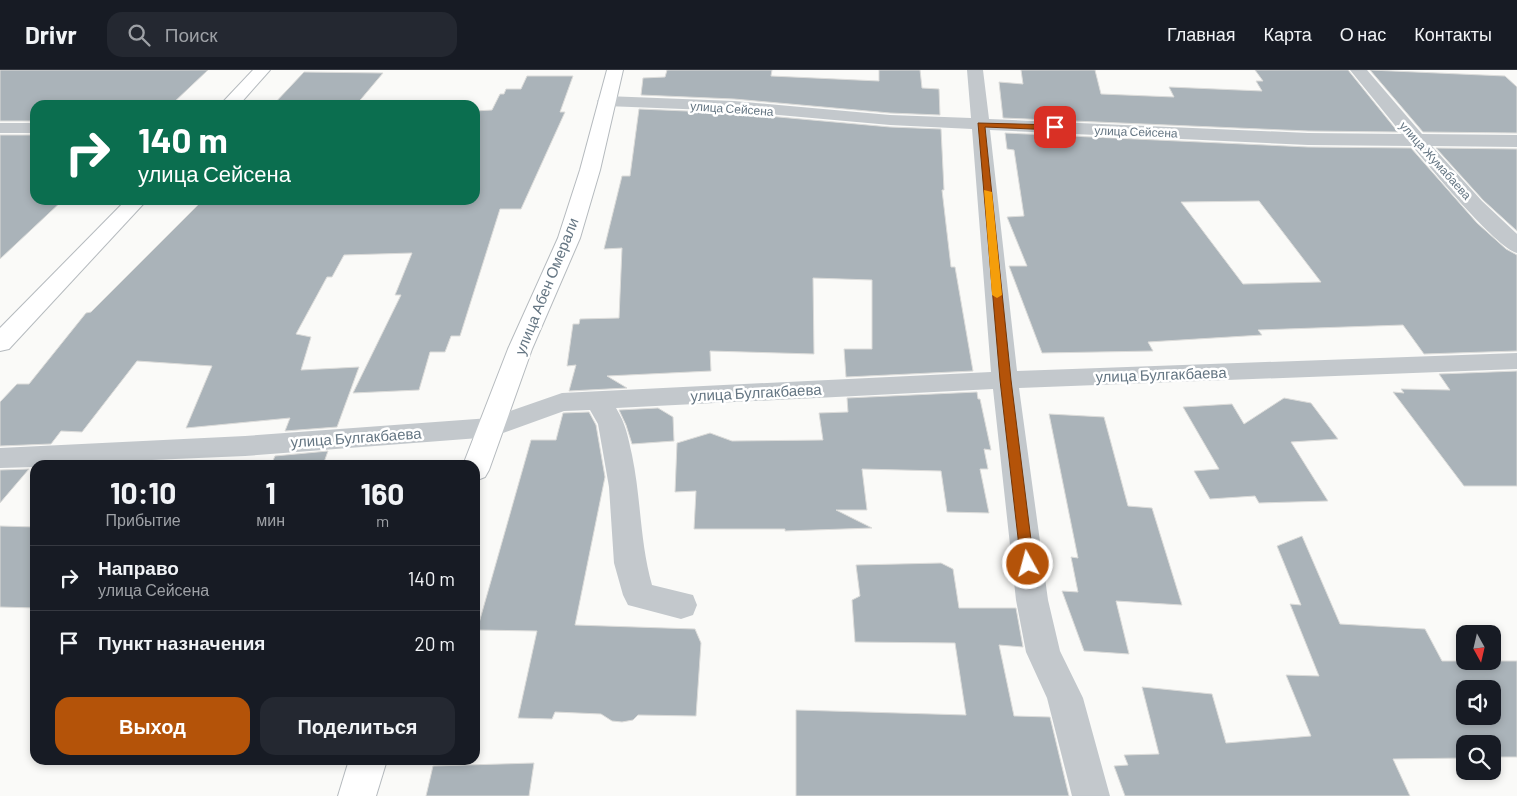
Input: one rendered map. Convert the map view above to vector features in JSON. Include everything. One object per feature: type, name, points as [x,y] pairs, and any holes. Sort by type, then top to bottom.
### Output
[{"type":"main road","points":[[235,100],[262,70]]},
{"type":"main road","name":"улица Абен Омерали","points":[[479,460],[520,349],[569,238],[590,170],[615,70]]},
{"type":"main road","points":[[0,344],[133,205]]},
{"type":"main road","points":[[357,796],[366,765]]},
{"type":"street","points":[[975,70],[1005,380],[1032,600],[1042,652],[1065,698],[1091,796]]},
{"type":"street","name":"улица Жумабаева","points":[[1358,70],[1418,141],[1501,232],[1517,246]]},
{"type":"street","name":"улица Сейсена","points":[[606,101],[734,106],[890,120],[1308,139],[1517,141]]},
{"type":"street","points":[[0,128],[30,128]]},
{"type":"street","name":"улица Булгакбаева","points":[[0,458],[245,446],[492,427],[562,402],[1005,380],[1517,361]]},
{"type":"street","points":[[597,400],[612,424],[624,487],[630,563],[639,595],[681,605]]},
{"type":"building","points":[[0,70],[208,70],[176,100],[30,100],[30,121],[0,121]]},
{"type":"building","points":[[667,70],[772,70],[771,76],[879,81],[879,70],[920,70],[922,88],[939,89],[940,115],[890,113],[734,99],[641,95],[643,78],[665,77]]},
{"type":"building","points":[[1021,70],[1095,70],[1101,94],[1174,97],[1169,87],[1262,91],[1256,81],[1263,81],[1255,70],[1348,70],[1398,132],[1308,131],[1003,118],[999,82],[1023,84]]},
{"type":"building","points":[[1370,70],[1505,76],[1517,87],[1517,133],[1423,132]]},
{"type":"building","points":[[304,72],[383,73],[360,100],[278,100]]},
{"type":"building","points":[[527,76],[573,76],[560,112],[565,112],[521,209],[500,209],[460,336],[451,336],[445,352],[430,352],[419,390],[353,393],[401,295],[395,295],[412,253],[344,255],[332,277],[327,277],[296,334],[311,337],[301,370],[359,367],[337,427],[285,431],[290,418],[186,428],[212,366],[137,361],[82,432],[61,431],[51,444],[0,446],[0,402],[17,384],[29,384],[86,313],[91,312],[198,205],[480,205],[480,111],[492,110],[500,94],[504,94],[506,89],[521,89]]},
{"type":"building","points":[[639,109],[734,113],[890,127],[941,129],[944,190],[942,190],[951,267],[955,267],[973,371],[846,377],[844,349],[872,349],[872,280],[813,278],[814,354],[710,351],[711,371],[607,376],[627,388],[569,391],[576,365],[567,366],[573,324],[579,324],[580,319],[619,318],[622,248],[604,249],[622,176],[630,176]]},
{"type":"building","points":[[1005,133],[1308,147],[1411,148],[1477,223],[1506,249],[1517,255],[1517,351],[1424,354],[1403,325],[1258,330],[1262,335],[1148,342],[1153,351],[1042,353],[1009,266],[1027,266],[1007,217],[1024,216],[1014,150],[1007,149]],"holes":[[[1259,201],[1321,282],[1243,284],[1181,202]]]},
{"type":"building","points":[[0,135],[30,135],[30,205],[58,205],[0,259]]},
{"type":"building","points":[[1436,148],[1517,149],[1517,231],[1483,200]]},
{"type":"building","points":[[1517,371],[1517,486],[1464,486],[1393,392],[1404,393],[1401,389],[1450,390],[1439,374]]},
{"type":"building","points":[[977,392],[991,450],[984,449],[988,469],[980,469],[989,513],[947,512],[941,471],[862,469],[867,510],[836,510],[872,528],[785,531],[785,529],[694,529],[696,491],[675,492],[677,443],[710,433],[732,441],[823,440],[819,413],[848,412],[847,398]]},
{"type":"building","points":[[1284,398],[1311,403],[1338,439],[1291,442],[1328,501],[1259,503],[1255,496],[1210,499],[1194,471],[1219,469],[1183,407],[1232,404],[1244,424]]},
{"type":"building","points":[[658,408],[673,417],[674,441],[632,444],[619,410]]},
{"type":"building","points":[[589,412],[596,425],[605,477],[575,625],[695,629],[701,643],[696,716],[638,715],[633,720],[622,722],[612,721],[601,714],[555,712],[552,719],[518,718],[537,631],[480,630],[480,619],[531,440],[556,440],[563,413]]},
{"type":"building","points":[[1049,414],[1104,417],[1128,506],[1152,508],[1182,605],[1116,601],[1129,654],[1084,651],[1062,591],[1078,592],[1071,557],[1078,558]]},
{"type":"building","points":[[328,451],[325,460],[273,460],[275,456]]},
{"type":"building","points":[[29,469],[0,503],[0,470]]},
{"type":"building","points":[[0,526],[30,527],[30,608],[0,607]]},
{"type":"building","points":[[1302,536],[1340,624],[1425,629],[1442,661],[1456,661],[1456,670],[1501,670],[1501,661],[1517,661],[1517,757],[1501,757],[1501,735],[1456,735],[1456,758],[1393,759],[1410,796],[1125,796],[1114,766],[1128,765],[1124,755],[1159,754],[1142,687],[1212,694],[1226,743],[1311,736],[1286,675],[1319,676],[1290,604],[1301,605],[1277,546]]},
{"type":"building","points":[[941,563],[953,569],[959,608],[1016,608],[1023,647],[999,645],[1014,716],[1050,717],[1069,796],[796,796],[796,710],[966,715],[955,643],[855,642],[852,600],[860,596],[856,565]]},
{"type":"building","points":[[534,763],[529,796],[426,796],[433,766]]},
{"type":"slow traffic","points":[[987,192],[997,295]]},
{"type":"route","points":[[1028,564],[1005,380],[981,124],[1055,127]]}]
